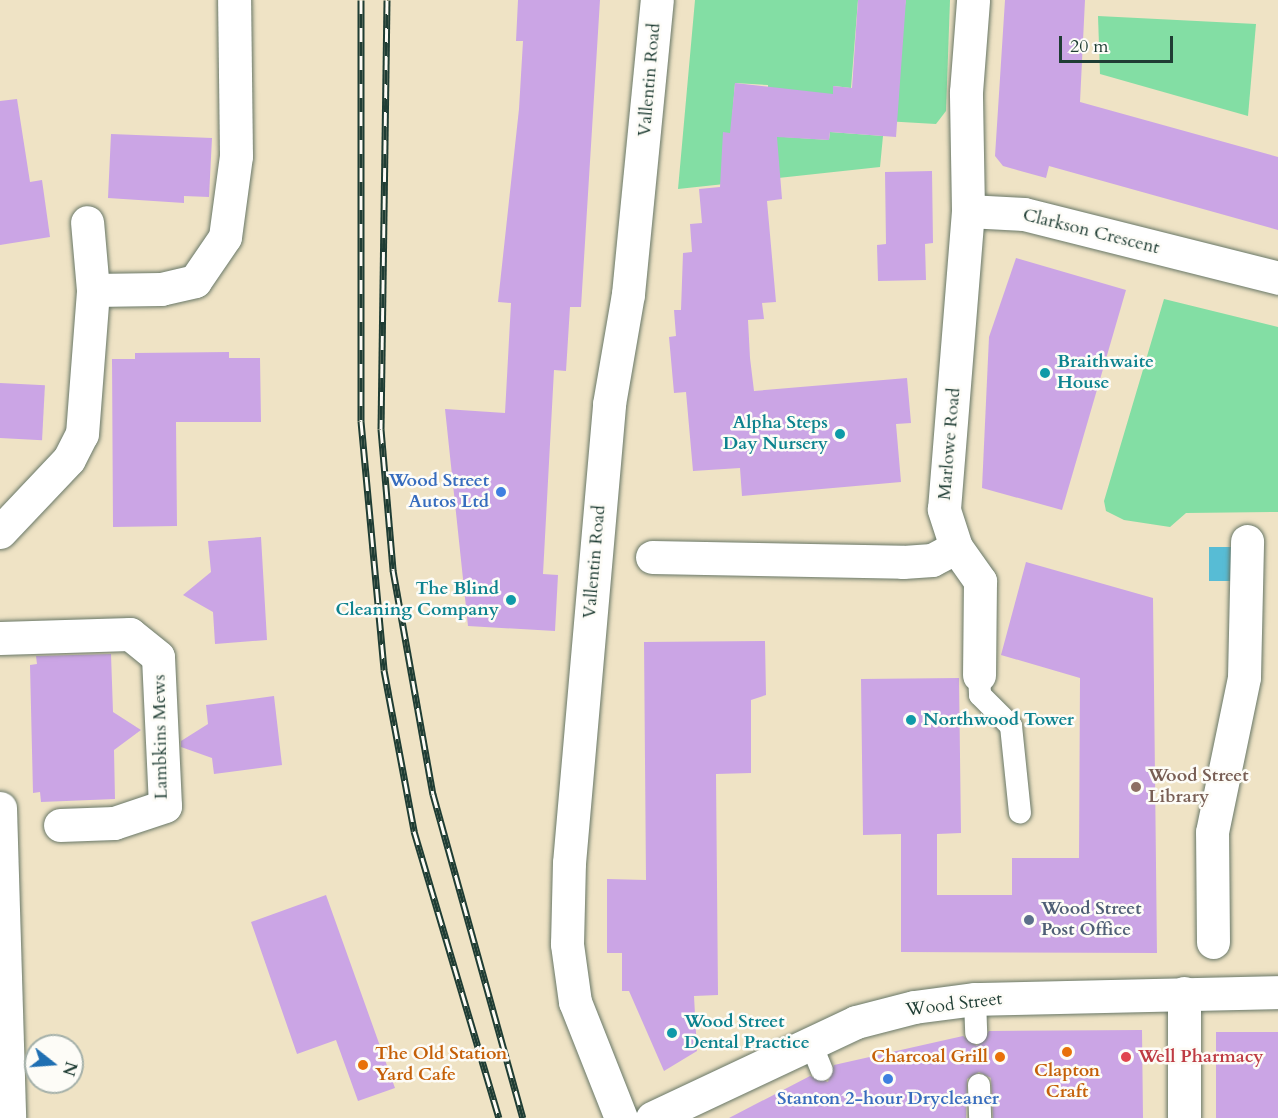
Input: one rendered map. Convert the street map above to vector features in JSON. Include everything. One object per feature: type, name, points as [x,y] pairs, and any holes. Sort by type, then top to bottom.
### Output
[{"type":"street","points":[[93,290],[181,286],[211,264],[232,205],[234,0]]},
{"type":"street","name":"Vallentin Road","points":[[621,1118],[575,1002],[567,944],[569,863],[609,404],[628,294],[657,0]]},
{"type":"street","points":[[968,211],[966,92],[973,0]]},
{"type":"street","name":"Clarkson Crescent","points":[[968,211],[1024,214],[1278,278]]},
{"type":"street","name":"Marlowe Road","points":[[968,211],[944,509],[956,547],[980,581],[979,675]]},
{"type":"street","points":[[0,532],[69,459],[82,434],[93,290],[87,222]]},
{"type":"street","points":[[1213,942],[1212,832],[1244,677],[1247,541]]},
{"type":"street","points":[[652,557],[903,562],[932,560],[956,547]]},
{"type":"street","name":"Lambkins Mews","points":[[0,638],[130,634],[158,657],[165,806],[114,823],[60,825]]},
{"type":"street","points":[[0,808],[4,1069],[9,1118]]},
{"type":"street","name":"Wood Street","points":[[668,1114],[816,1055],[856,1022],[975,999],[1278,992]]},
{"type":"street","points":[[1184,993],[1184,1118]]},
{"type":"lane","points":[[979,675],[980,695],[1011,726],[1020,813]]},
{"type":"lane","points":[[975,999],[976,1033]]},
{"type":"lane","points":[[979,1085],[980,1118]]},
{"type":"green space","points":[[695,0],[858,0],[851,88],[834,86],[833,94],[768,94],[768,85],[735,83],[731,133],[723,133],[829,140],[830,132],[883,136],[880,167],[678,189]]},
{"type":"green space","points":[[906,0],[950,0],[946,111],[936,124],[884,121]]},
{"type":"green space","points":[[1098,16],[1256,24],[1248,116],[1100,74]]},
{"type":"green space","points":[[1164,299],[1278,327],[1278,512],[1186,513],[1170,527],[1124,520],[1106,511],[1104,501]]},
{"type":"water","points":[[1209,547],[1242,547],[1242,581],[1209,581]]},
{"type":"building","points":[[518,0],[600,0],[581,307],[570,307],[566,371],[554,370],[543,574],[558,575],[555,631],[468,626],[445,409],[505,413],[511,303],[498,302],[519,109],[523,41],[516,41]]},
{"type":"building","points":[[858,0],[906,0],[896,137],[830,132],[829,140],[777,137],[782,199],[767,201],[776,302],[762,303],[764,319],[748,320],[750,358],[754,391],[907,378],[911,423],[896,424],[901,482],[742,496],[740,468],[693,471],[686,392],[674,393],[669,337],[676,336],[674,310],[681,310],[683,253],[692,252],[690,224],[702,223],[699,189],[720,187],[723,132],[730,133],[735,83],[833,94],[833,86],[852,88]]},
{"type":"building","points":[[1005,0],[1085,0],[1080,102],[1278,157],[1278,230],[1049,166],[1046,178],[1003,166],[995,156]]},
{"type":"building","points":[[17,99],[30,182],[42,180],[50,237],[0,245],[0,101]]},
{"type":"building","points":[[111,134],[212,138],[209,197],[184,196],[184,203],[108,198]]},
{"type":"building","points":[[932,171],[933,243],[925,244],[926,280],[878,281],[877,245],[886,244],[885,172]]},
{"type":"building","name":"Braithwaite House","points":[[1016,258],[1126,290],[1062,510],[982,488],[989,337]]},
{"type":"building","points":[[229,352],[229,358],[260,358],[261,422],[176,422],[177,526],[113,527],[112,359],[135,359],[135,353]]},
{"type":"building","points":[[0,383],[45,385],[42,440],[0,438]]},
{"type":"building","points":[[261,537],[267,640],[215,644],[213,612],[183,595],[211,572],[208,541]]},
{"type":"building","points":[[1026,562],[1153,598],[1157,953],[901,952],[901,834],[863,835],[861,679],[959,678],[961,833],[937,834],[937,895],[1012,895],[1012,858],[1079,858],[1080,678],[1001,655]]},
{"type":"building","points":[[765,641],[766,695],[751,700],[751,773],[716,774],[718,995],[694,996],[697,1051],[664,1071],[629,991],[622,991],[622,953],[607,953],[607,879],[646,880],[644,642]]},
{"type":"building","points":[[111,654],[113,712],[141,730],[114,750],[115,799],[41,802],[40,792],[33,793],[30,665],[37,664],[36,656]]},
{"type":"building","points":[[274,696],[282,765],[214,774],[212,758],[181,747],[181,741],[208,724],[206,705]]},
{"type":"building","points":[[326,895],[395,1088],[358,1101],[336,1040],[297,1054],[251,922]]},
{"type":"building","points":[[1142,1030],[1143,1118],[993,1118],[991,1078],[979,1072],[967,1079],[966,1118],[729,1118],[810,1076],[828,1082],[834,1065],[963,1036],[977,1046],[989,1031]]},
{"type":"building","points":[[1216,1032],[1278,1032],[1278,1118],[1216,1118]]},
{"type":"railway","points":[[361,0],[361,421],[384,670],[414,831],[499,1118]]},
{"type":"railway","points":[[387,0],[381,429],[393,570],[433,794],[523,1118]]},
{"type":"place","name":"Braithwaite House","points":[[1045,373]]},
{"type":"place","name":"Alpha Steps Day Nursery","points":[[840,434]]},
{"type":"place","name":"Wood Street Autos Ltd","points":[[501,492]]},
{"type":"place","name":"The Blind Cleaning Company","points":[[511,600]]},
{"type":"place","name":"Northwood Tower","points":[[911,720]]},
{"type":"place","name":"Wood Street Library","points":[[1136,787]]},
{"type":"place","name":"Wood Street Post Office","points":[[1029,920]]},
{"type":"place","name":"Wood Street Dental Practice","points":[[672,1033]]},
{"type":"place","name":"Clapton Craft","points":[[1067,1052]]},
{"type":"place","name":"Charcoal Grill","points":[[1000,1057]]},
{"type":"place","name":"Well Pharmacy","points":[[1126,1057]]},
{"type":"place","name":"The Old Station Yard Cafe","points":[[363,1065]]},
{"type":"place","name":"Stanton 2-hour Drycleaner","points":[[888,1079]]}]
